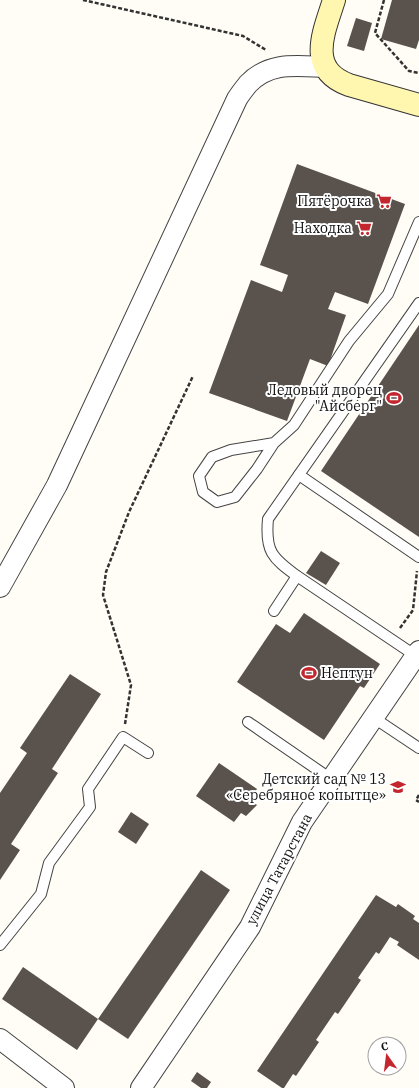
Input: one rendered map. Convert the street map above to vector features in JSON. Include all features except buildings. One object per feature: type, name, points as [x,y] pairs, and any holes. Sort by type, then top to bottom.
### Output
[{"type":"street","points":[[334,0],[322,41],[321,54],[325,67],[332,76],[340,82],[419,105]]},
{"type":"street","points":[[0,587],[57,485],[236,99],[249,84],[260,75],[274,68],[288,65],[325,67]]},
{"type":"street","name":"улица Татарстана","points":[[141,1088],[250,927],[302,822],[417,654]]},
{"type":"street","points":[[0,1039],[64,1088]]},
{"type":"lane","points":[[274,443],[232,450],[212,458],[199,476],[203,492],[217,502],[235,497],[257,469],[274,443],[294,425],[349,341],[388,294],[419,222]]},
{"type":"lane","points":[[417,654],[392,640],[278,562],[272,553],[267,531],[268,519],[419,303]]},
{"type":"lane","points":[[299,475],[419,561]]},
{"type":"lane","points":[[274,611],[297,576]]},
{"type":"lane","points":[[374,718],[419,748]]},
{"type":"lane","points":[[248,722],[331,779]]},
{"type":"lane","points":[[0,945],[41,894],[49,863],[90,807],[88,789],[123,737],[148,753]]},
{"type":"path","points":[[83,0],[243,36],[288,65]]},
{"type":"path","points":[[384,0],[375,33],[409,71],[419,73]]},
{"type":"path","points":[[123,737],[131,685],[104,595],[106,572],[129,512],[193,376]]},
{"type":"path","points":[[392,640],[412,610],[419,561]]},
{"type":"path","points":[[419,795],[416,800],[419,802]]},
{"type":"place","name":"Пятёрочка","points":[[384,201]]},
{"type":"place","name":"Находка","points":[[364,228]]},
{"type":"place","name":"Ледовый дворец \"Айсберг\"","points":[[394,398]]},
{"type":"place","name":"Нептун","points":[[309,673]]},
{"type":"place","name":"Детский сад № 13 «Серебряное копытце»","points":[[398,787]]}]
